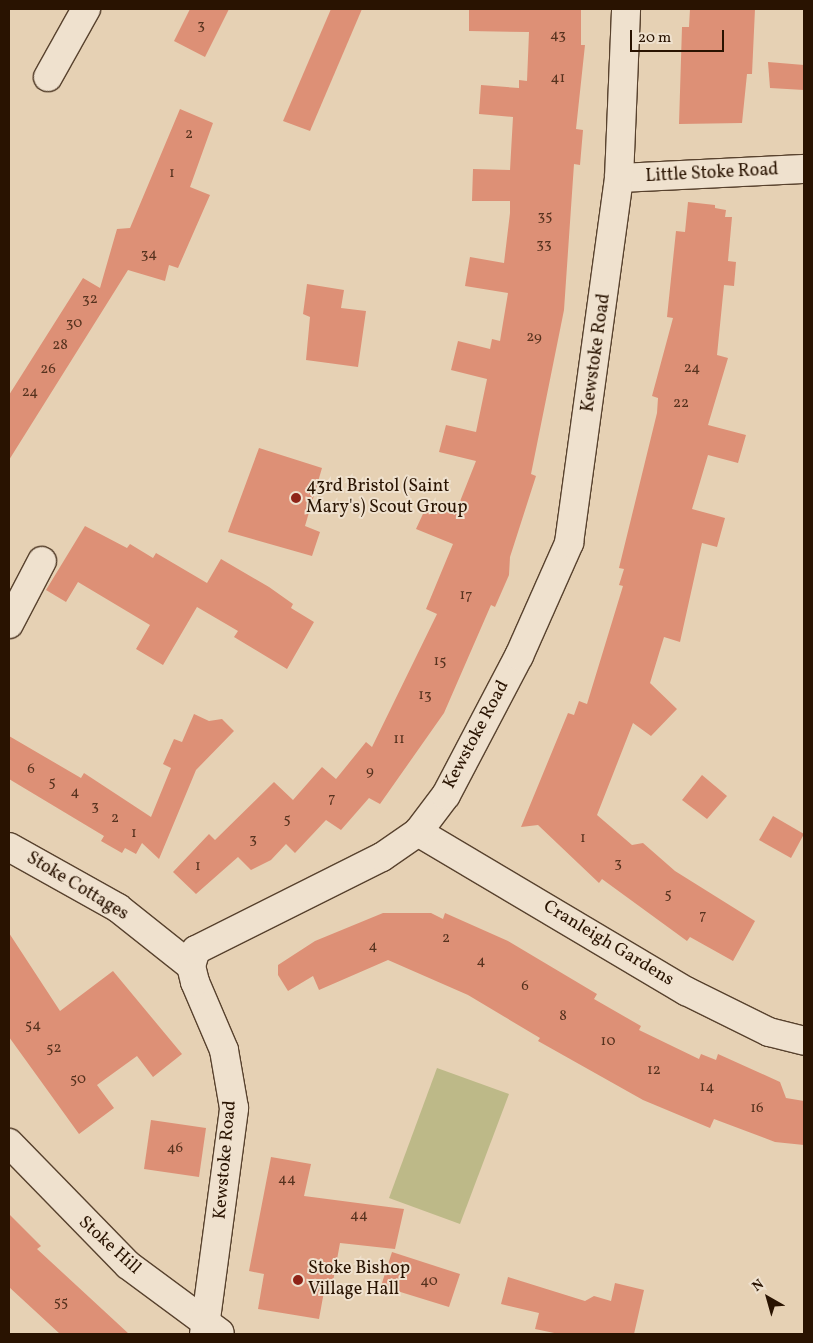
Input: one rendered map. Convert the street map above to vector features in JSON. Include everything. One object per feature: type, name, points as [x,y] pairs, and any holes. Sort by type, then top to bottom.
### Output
[{"type":"street","points":[[48,77],[86,9]]},
{"type":"street","name":"Kewstoke Road","points":[[211,1331],[234,1108],[224,1050],[191,966],[196,950],[212,938],[382,857],[418,832],[446,796],[482,729],[569,543],[619,178],[626,9]]},
{"type":"street","name":"Little Stoke Road","points":[[619,178],[804,169]]},
{"type":"street","points":[[9,624],[42,561]]},
{"type":"street","name":"Cranleigh Gardens","points":[[418,832],[686,991],[769,1032],[804,1041]]},
{"type":"street","name":"Stoke Cottages","points":[[9,847],[118,908],[191,966]]},
{"type":"street","name":"Stoke Hill","points":[[9,1143],[128,1265],[211,1331]]},
{"type":"shaded area","points":[[437,1068],[509,1094],[460,1224],[389,1198]]},
{"type":"building","points":[[190,9],[229,9],[205,57],[174,41]]},
{"type":"building","points":[[331,9],[362,9],[310,131],[283,121]]},
{"type":"building","points":[[469,9],[581,9],[581,45],[585,45],[576,129],[583,130],[580,165],[574,164],[564,310],[531,474],[536,476],[510,557],[509,575],[495,607],[491,605],[444,713],[380,804],[369,798],[341,830],[326,820],[295,853],[286,844],[271,860],[251,870],[238,857],[196,894],[173,872],[209,834],[215,840],[274,782],[293,800],[322,767],[336,779],[366,742],[372,747],[437,614],[426,609],[453,544],[416,529],[428,503],[455,514],[476,461],[439,452],[446,425],[476,432],[487,379],[451,370],[458,341],[490,349],[492,339],[500,341],[508,293],[465,286],[470,257],[504,263],[510,213],[510,201],[472,201],[473,169],[510,170],[513,117],[479,114],[481,85],[519,88],[519,80],[527,81],[529,32],[469,31]]},
{"type":"building","points":[[690,9],[755,9],[752,74],[747,74],[742,123],[679,124],[682,27],[689,27]]},
{"type":"building","points":[[768,62],[804,65],[804,90],[770,88]]},
{"type":"building","points":[[180,109],[213,123],[190,187],[210,195],[178,268],[169,265],[165,281],[128,270],[9,460],[9,395],[83,278],[100,288],[117,229],[130,228]]},
{"type":"building","points":[[688,202],[715,205],[715,208],[726,210],[725,217],[732,217],[728,261],[736,262],[734,286],[724,285],[717,355],[728,358],[708,425],[746,435],[738,463],[708,455],[692,509],[725,518],[717,547],[702,543],[680,642],[664,637],[650,683],[677,709],[651,736],[633,723],[597,815],[632,845],[643,843],[675,871],[755,921],[733,961],[690,937],[687,941],[602,879],[599,883],[538,825],[521,827],[568,713],[574,715],[579,701],[587,704],[623,586],[619,585],[624,569],[619,568],[657,413],[658,398],[652,396],[673,318],[667,317],[676,231],[685,232]]},
{"type":"building","points":[[307,284],[344,290],[341,308],[366,311],[358,367],[306,360],[310,317],[303,314]]},
{"type":"building","name":"43rd Bristol (Saint Mary's) Scout Group","points":[[259,448],[322,468],[305,526],[320,532],[312,556],[228,532]]},
{"type":"building","points":[[85,526],[127,548],[130,544],[153,558],[156,553],[207,583],[221,559],[269,587],[293,604],[291,608],[314,622],[287,669],[234,637],[238,631],[197,607],[163,665],[136,649],[150,625],[78,582],[66,602],[46,590]]},
{"type":"building","points":[[194,714],[209,721],[222,719],[234,731],[196,770],[159,859],[142,843],[136,854],[125,848],[122,853],[101,841],[104,836],[9,779],[9,736],[81,778],[84,773],[151,817],[171,768],[163,764],[174,739],[182,742]]},
{"type":"building","points":[[702,775],[727,796],[707,819],[682,800]]},
{"type":"building","points":[[773,816],[804,834],[791,858],[759,840]]},
{"type":"building","points":[[383,913],[431,913],[443,919],[445,913],[508,941],[597,994],[594,999],[641,1026],[639,1030],[699,1059],[701,1054],[716,1060],[718,1054],[780,1082],[786,1098],[804,1101],[804,1145],[775,1142],[714,1119],[710,1128],[643,1100],[538,1041],[540,1038],[468,995],[388,960],[319,990],[313,976],[288,991],[278,975],[278,965],[315,941]]},
{"type":"building","points":[[9,933],[60,1011],[113,971],[182,1054],[153,1077],[137,1056],[97,1085],[114,1108],[79,1134],[9,1037]]},
{"type":"building","points":[[151,1120],[206,1128],[199,1177],[144,1169]]},
{"type":"building","points":[[271,1157],[311,1164],[304,1196],[404,1209],[395,1249],[340,1243],[332,1287],[325,1286],[319,1319],[258,1309],[264,1274],[249,1271]]},
{"type":"building","points":[[9,1214],[41,1246],[37,1249],[129,1334],[60,1334],[9,1287]]},
{"type":"building","points":[[392,1252],[460,1274],[449,1307],[381,1286]]},
{"type":"building","points":[[508,1277],[585,1301],[594,1296],[611,1301],[615,1283],[644,1290],[634,1334],[559,1334],[535,1329],[539,1313],[501,1304]]},
{"type":"place","name":"43rd Bristol (Saint Mary's) Scout Group","points":[[296,498]]},
{"type":"place","name":"Stoke Bishop Village Hall","points":[[298,1280]]}]
